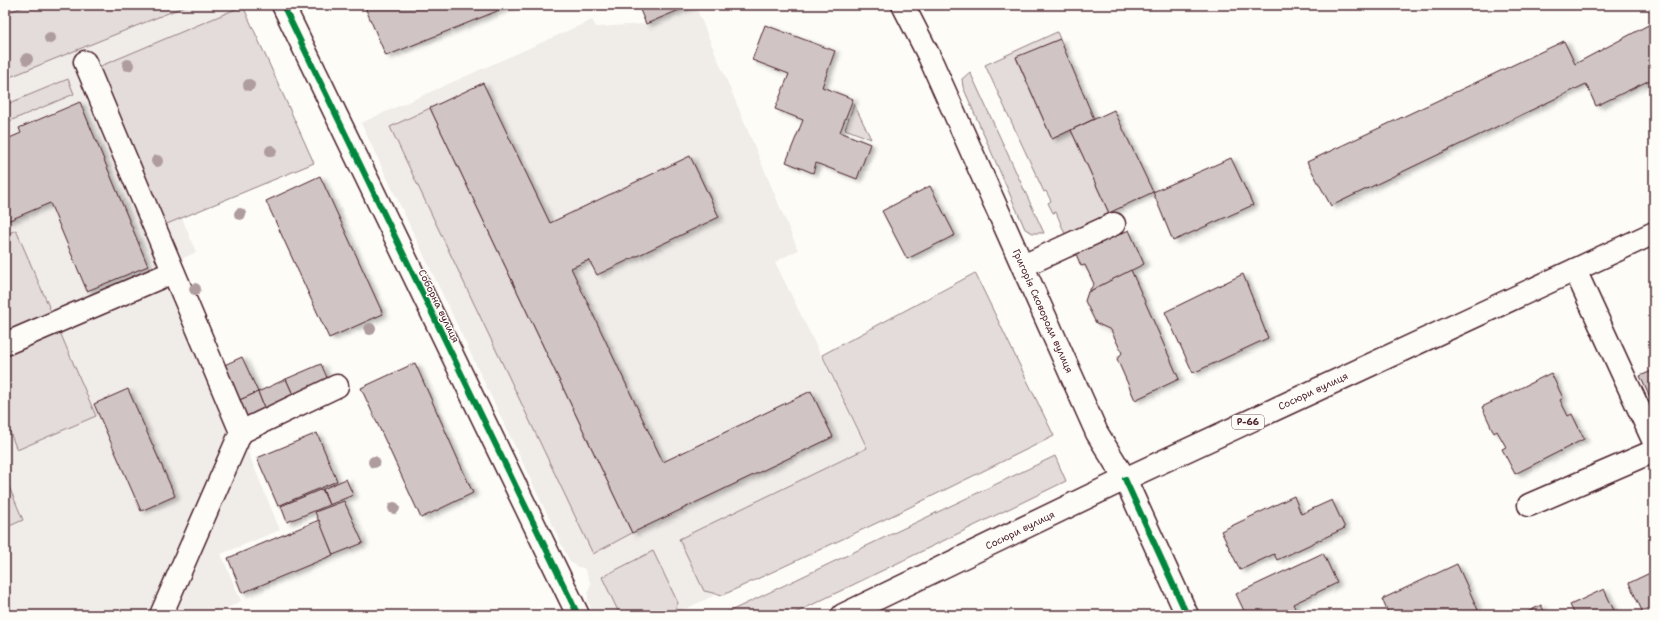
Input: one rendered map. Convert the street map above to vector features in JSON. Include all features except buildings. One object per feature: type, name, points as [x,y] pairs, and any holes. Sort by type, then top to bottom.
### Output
[{"type":"main road","name":"Соборна вулиця","points":[[283,5],[578,615]]},
{"type":"main road","name":"Григорія Сковороди вулиця","points":[[903,5],[929,56],[1097,433],[1124,479],[1187,615]]},
{"type":"main road","points":[[84,62],[241,432]]},
{"type":"main road","points":[[1023,266],[1114,224]]},
{"type":"main road","name":"Сосюри вулиця","points":[[843,615],[1124,479],[1654,233]]},
{"type":"main road","points":[[1575,270],[1654,442]]},
{"type":"main road","points":[[5,344],[173,272]]},
{"type":"main road","points":[[161,615],[241,432],[337,386]]},
{"type":"main road","points":[[1529,506],[1654,451]]},
{"type":"shaded area","points":[[27,5],[242,5],[314,163],[182,218],[196,252],[177,261],[214,362],[251,449],[247,450],[280,530],[221,554],[241,601],[213,615],[5,615],[5,14]]},
{"type":"shaded area","points":[[27,5],[188,5],[5,79],[5,14]]},
{"type":"shaded area","points":[[691,5],[695,5],[798,250],[775,262],[898,513],[723,595],[717,594],[672,615],[594,615],[588,602],[588,592],[591,584],[584,568],[578,567],[570,562],[361,123],[592,20],[596,27],[646,24]]},
{"type":"shaded area","points":[[243,6],[314,163],[162,226],[96,68]]},
{"type":"shaded area","points":[[1057,32],[1060,39],[1016,58],[1052,139],[1071,130],[1109,213],[1065,234],[1056,212],[1053,213],[1048,203],[1051,201],[1046,191],[1044,192],[985,65]]},
{"type":"shaded area","points":[[970,72],[1044,233],[1033,233],[1025,229],[963,87],[962,79]]},
{"type":"shaded area","points":[[68,79],[74,94],[5,123],[5,105]]},
{"type":"shaded area","points":[[854,104],[871,139],[845,129]]},
{"type":"shaded area","points":[[430,108],[632,533],[593,554],[390,127]]},
{"type":"shaded area","points":[[16,230],[96,416],[17,450],[5,420],[5,235]]},
{"type":"shaded area","points":[[975,273],[1054,436],[898,513],[723,595],[704,591],[679,539],[867,448],[822,355]]},
{"type":"shaded area","points":[[1055,456],[1066,481],[791,615],[722,615]]},
{"type":"shaded area","points":[[5,477],[23,520],[5,528]]},
{"type":"shaded area","points":[[653,551],[678,603],[672,615],[620,615],[602,577]]},
{"type":"cycle path","points":[[283,5],[578,615]]},
{"type":"cycle path","points":[[1125,479],[1187,615]]}]
